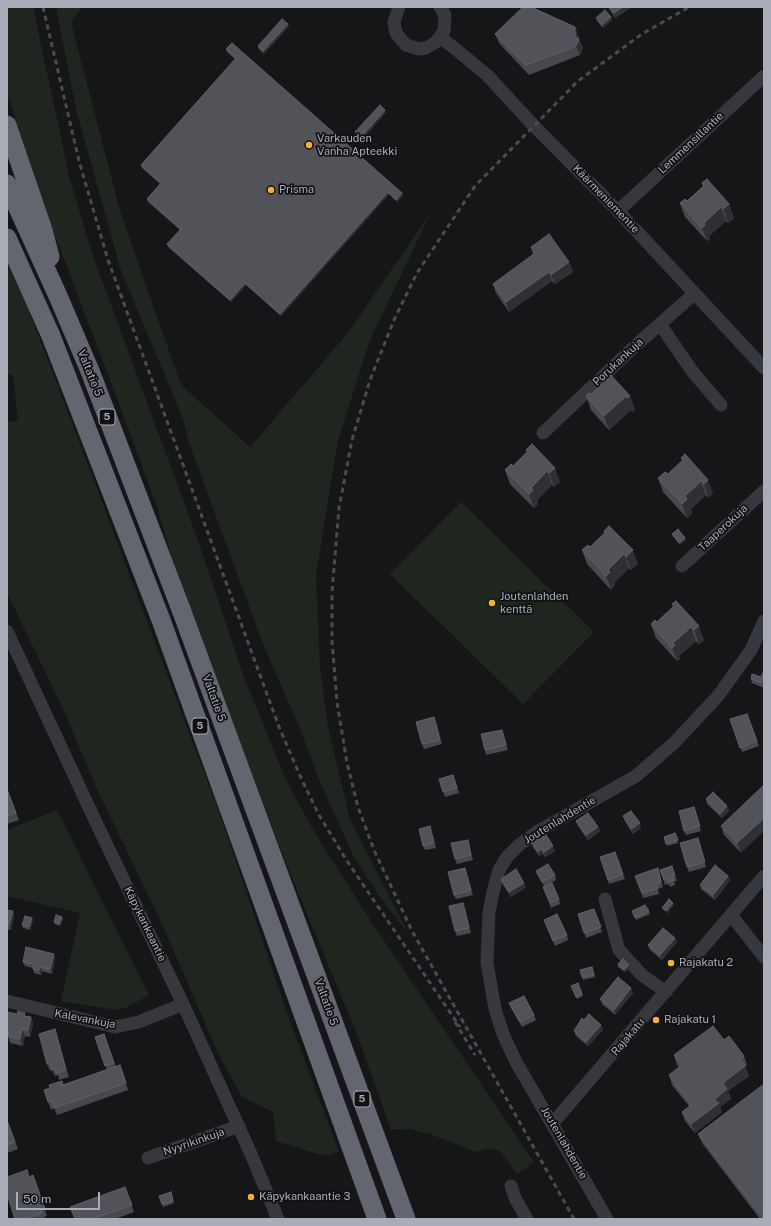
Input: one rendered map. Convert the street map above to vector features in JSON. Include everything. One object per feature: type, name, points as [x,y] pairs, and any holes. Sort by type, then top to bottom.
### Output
[{"type":"highway","points":[[7,125],[43,230],[58,296]]},
{"type":"highway","name":"Valtatie 5","points":[[7,184],[90,371],[179,604],[406,1219]]},
{"type":"highway","name":"Valtatie 5","points":[[7,238],[51,336],[161,620],[378,1219]]},
{"type":"street","points":[[399,7],[395,15],[394,27],[398,37],[406,45],[419,49],[431,46],[441,38],[446,23],[445,16],[440,7]]},
{"type":"street","name":"Käärmeniementie","points":[[441,38],[454,46],[487,75],[534,126],[618,210],[764,368]]},
{"type":"street","name":"Lemmensillantie","points":[[618,210],[764,76]]},
{"type":"street","name":"Porukankuja","points":[[544,433],[694,294]]},
{"type":"street","points":[[660,324],[692,371],[721,405]]},
{"type":"street","name":"Taaperokuja","points":[[682,566],[764,491]]},
{"type":"street","name":"Joutenlahdentie","points":[[607,1219],[553,1123],[516,1062],[503,1034],[496,1009],[487,963],[489,913],[499,870],[507,857],[537,832],[636,776],[674,743],[718,696],[751,650],[764,621]]},
{"type":"street","name":"Käpykankaantie","points":[[7,631],[183,1004],[239,1126],[278,1219]]},
{"type":"street","name":"Rajakatu","points":[[553,1123],[764,876]]},
{"type":"street","points":[[605,899],[619,950],[642,975],[666,992]]},
{"type":"street","points":[[731,915],[764,957]]},
{"type":"street","name":"Kalevankuja","points":[[7,1001],[98,1024],[115,1026],[139,1022],[183,1004]]},
{"type":"street","name":"Nyyrikinkuja","points":[[148,1158],[239,1126]]},
{"type":"street","points":[[511,1186],[515,1198],[527,1219]]},
{"type":"shaded area","points":[[7,7],[33,7],[70,180],[94,259],[195,532],[245,680],[287,782],[315,833],[374,926],[534,1162],[517,1174],[501,1152],[491,1148],[476,1152],[433,1135],[409,1129],[391,1130],[358,1037],[283,856],[227,708],[174,566],[157,507],[47,214],[7,94]]},
{"type":"shaded area","points":[[56,7],[83,7],[71,22],[120,211],[181,385],[250,447],[347,334],[430,214],[370,340],[338,440],[316,575],[320,667],[328,727],[350,819],[408,933],[379,896],[353,855],[320,782],[299,726],[263,644],[189,443],[182,416],[121,271],[76,109]]},
{"type":"shaded area","points":[[7,262],[27,306],[71,420],[221,817],[286,1010],[339,1152],[329,1155],[317,1154],[276,1141],[273,1112],[242,1097],[219,1055],[162,924],[97,789],[65,713],[7,593],[7,422],[18,421],[13,375],[7,374]]},
{"type":"shaded area","name":"Joutenlahden kenttä","points":[[461,502],[594,632],[523,704],[390,574]]},
{"type":"shaded area","points":[[57,810],[149,995],[128,1007],[116,1010],[61,1001],[80,913],[7,896],[7,830]]},
{"type":"building","points":[[523,7],[531,7],[575,27],[575,37],[579,39],[576,46],[526,65],[495,34]]},
{"type":"building","points":[[609,7],[623,7],[614,13]]},
{"type":"building","points":[[605,10],[611,17],[602,25],[596,18]]},
{"type":"building","points":[[282,19],[288,24],[263,51],[258,46]]},
{"type":"building","name":"Prisma","points":[[232,43],[402,193],[396,200],[388,192],[280,314],[245,283],[230,300],[167,244],[181,229],[147,199],[161,183],[141,165],[236,58],[226,49]]},
{"type":"building","points":[[380,105],[385,110],[361,137],[355,132]]},
{"type":"building","points":[[707,179],[729,204],[723,209],[721,207],[704,223],[705,225],[702,228],[680,203],[685,199],[687,201],[704,186],[702,183]]},
{"type":"building","points":[[549,234],[569,262],[551,275],[549,272],[506,302],[493,284],[535,253],[531,247]]},
{"type":"building","points":[[609,373],[630,396],[627,398],[626,396],[604,416],[586,396],[589,393],[591,394],[608,379],[605,376]]},
{"type":"building","points":[[532,444],[555,468],[549,473],[547,471],[531,488],[533,490],[529,494],[505,470],[511,464],[513,466],[528,451],[526,450]]},
{"type":"building","points":[[685,454],[708,480],[704,484],[701,481],[685,496],[687,499],[682,504],[658,478],[665,472],[668,474],[683,460],[681,458]]},
{"type":"building","points":[[609,526],[633,550],[626,557],[624,554],[608,570],[610,572],[606,576],[582,550],[588,545],[590,547],[605,533],[604,531]]},
{"type":"building","points":[[678,529],[685,538],[679,543],[672,534]]},
{"type":"building","points":[[676,601],[699,626],[694,630],[691,627],[673,643],[675,645],[672,648],[651,624],[655,620],[657,622],[674,606],[672,604]]},
{"type":"building","points":[[764,670],[764,679],[762,683],[751,679],[752,674],[761,677]]},
{"type":"building","points":[[747,714],[757,741],[740,748],[730,719]]},
{"type":"building","points":[[434,717],[440,740],[422,744],[416,722]]},
{"type":"building","points":[[502,730],[506,745],[485,750],[481,734]]},
{"type":"building","points":[[453,775],[457,788],[443,792],[439,779]]},
{"type":"building","points":[[764,785],[764,818],[737,843],[721,826]]},
{"type":"building","points":[[7,789],[16,813],[7,816]]},
{"type":"building","points":[[713,792],[727,806],[720,814],[706,799]]},
{"type":"building","points":[[694,807],[700,826],[684,831],[679,811]]},
{"type":"building","points":[[631,811],[640,823],[631,829],[623,816]]},
{"type":"building","points":[[588,813],[598,827],[586,835],[576,821]]},
{"type":"building","points":[[430,826],[434,843],[423,846],[419,829]]},
{"type":"building","points":[[545,833],[553,846],[544,852],[541,849],[538,852],[531,842]]},
{"type":"building","points":[[675,833],[678,840],[666,844],[664,837]]},
{"type":"building","points":[[698,838],[705,862],[687,867],[680,843]]},
{"type":"building","points":[[468,840],[471,855],[455,859],[451,843]]},
{"type":"building","points":[[615,852],[623,874],[608,880],[600,857]]},
{"type":"building","points":[[548,864],[555,875],[542,882],[536,871]]},
{"type":"building","points":[[715,865],[728,876],[713,895],[700,885]]},
{"type":"building","points":[[672,866],[675,876],[672,876],[674,880],[668,882],[667,879],[664,880],[660,870]]},
{"type":"building","points":[[465,868],[471,890],[454,895],[448,872]]},
{"type":"building","points":[[658,868],[661,882],[656,884],[657,889],[642,893],[635,876]]},
{"type":"building","points":[[516,869],[524,883],[509,892],[501,879]]},
{"type":"building","points":[[552,883],[559,899],[550,903],[543,887]]},
{"type":"building","points":[[669,899],[673,903],[666,911],[662,908]]},
{"type":"building","points":[[463,903],[469,928],[455,931],[449,906]]},
{"type":"building","points":[[645,905],[649,911],[635,918],[632,911]]},
{"type":"building","points":[[594,909],[601,927],[584,933],[578,914]]},
{"type":"building","points":[[7,910],[13,911],[9,925],[7,924]]},
{"type":"building","points":[[557,914],[567,935],[553,941],[544,920]]},
{"type":"building","points":[[56,915],[62,917],[59,924],[54,922]]},
{"type":"building","points":[[25,916],[32,918],[29,927],[22,925]]},
{"type":"building","points":[[663,928],[675,938],[660,955],[648,945]]},
{"type":"building","points":[[26,947],[54,954],[50,969],[40,967],[39,970],[33,969],[34,964],[23,962]]},
{"type":"building","points":[[623,959],[629,965],[624,970],[618,964]]},
{"type":"building","points":[[592,967],[594,975],[582,977],[580,970]]},
{"type":"building","points":[[618,977],[631,988],[614,1010],[600,999]]},
{"type":"building","points":[[578,983],[582,994],[576,997],[571,986]]},
{"type":"building","points":[[524,996],[534,1015],[520,1022],[509,1003]]},
{"type":"building","points":[[18,1011],[25,1013],[24,1016],[31,1017],[28,1030],[22,1029],[20,1039],[8,1036],[10,1026],[7,1026],[7,1012],[17,1014]]},
{"type":"building","points":[[589,1014],[601,1025],[586,1042],[574,1031],[582,1018],[584,1020]]},
{"type":"building","points":[[713,1026],[724,1040],[729,1036],[744,1056],[739,1058],[745,1066],[723,1083],[727,1089],[714,1100],[719,1103],[691,1124],[682,1112],[691,1105],[669,1075],[682,1065],[674,1055]]},
{"type":"building","points":[[55,1029],[66,1070],[57,1073],[55,1068],[52,1069],[50,1063],[47,1064],[39,1034]]},
{"type":"building","points":[[104,1034],[114,1063],[105,1066],[95,1037]]},
{"type":"building","points":[[120,1065],[126,1083],[54,1108],[52,1101],[48,1102],[44,1090],[50,1088],[49,1085],[62,1081],[63,1085]]},
{"type":"building","points":[[764,1084],[764,1219],[698,1134]]},
{"type":"building","points":[[8,1123],[15,1142],[7,1145],[7,1124]]},
{"type":"building","points":[[27,1170],[29,1177],[33,1175],[45,1209],[41,1210],[42,1213],[25,1219],[15,1219],[7,1194],[7,1177]]},
{"type":"building","points":[[125,1187],[132,1205],[92,1219],[75,1219],[70,1207]]},
{"type":"building","points":[[171,1192],[173,1201],[162,1204],[159,1196]]},
{"type":"railway","points":[[43,7],[79,161],[108,260],[279,727],[319,815],[347,861],[460,1027]]},
{"type":"railway","points":[[574,1219],[412,931],[374,850],[358,807],[347,763],[337,702],[332,641],[332,592],[339,508],[352,440],[370,380],[394,320],[417,273],[475,186],[578,81],[642,34],[689,7]]},
{"type":"railway","points":[[455,1022],[475,1055]]},
{"type":"place","name":"Varkauden Vanha Apteekki","points":[[309,145]]},
{"type":"place","name":"Prisma","points":[[271,190]]},
{"type":"place","name":"Joutenlahden kenttä","points":[[492,603]]},
{"type":"place","name":"Rajakatu 2","points":[[671,963]]},
{"type":"place","name":"Rajakatu 1","points":[[656,1020]]},
{"type":"place","name":"Käpykankaantie 3","points":[[251,1197]]}]
